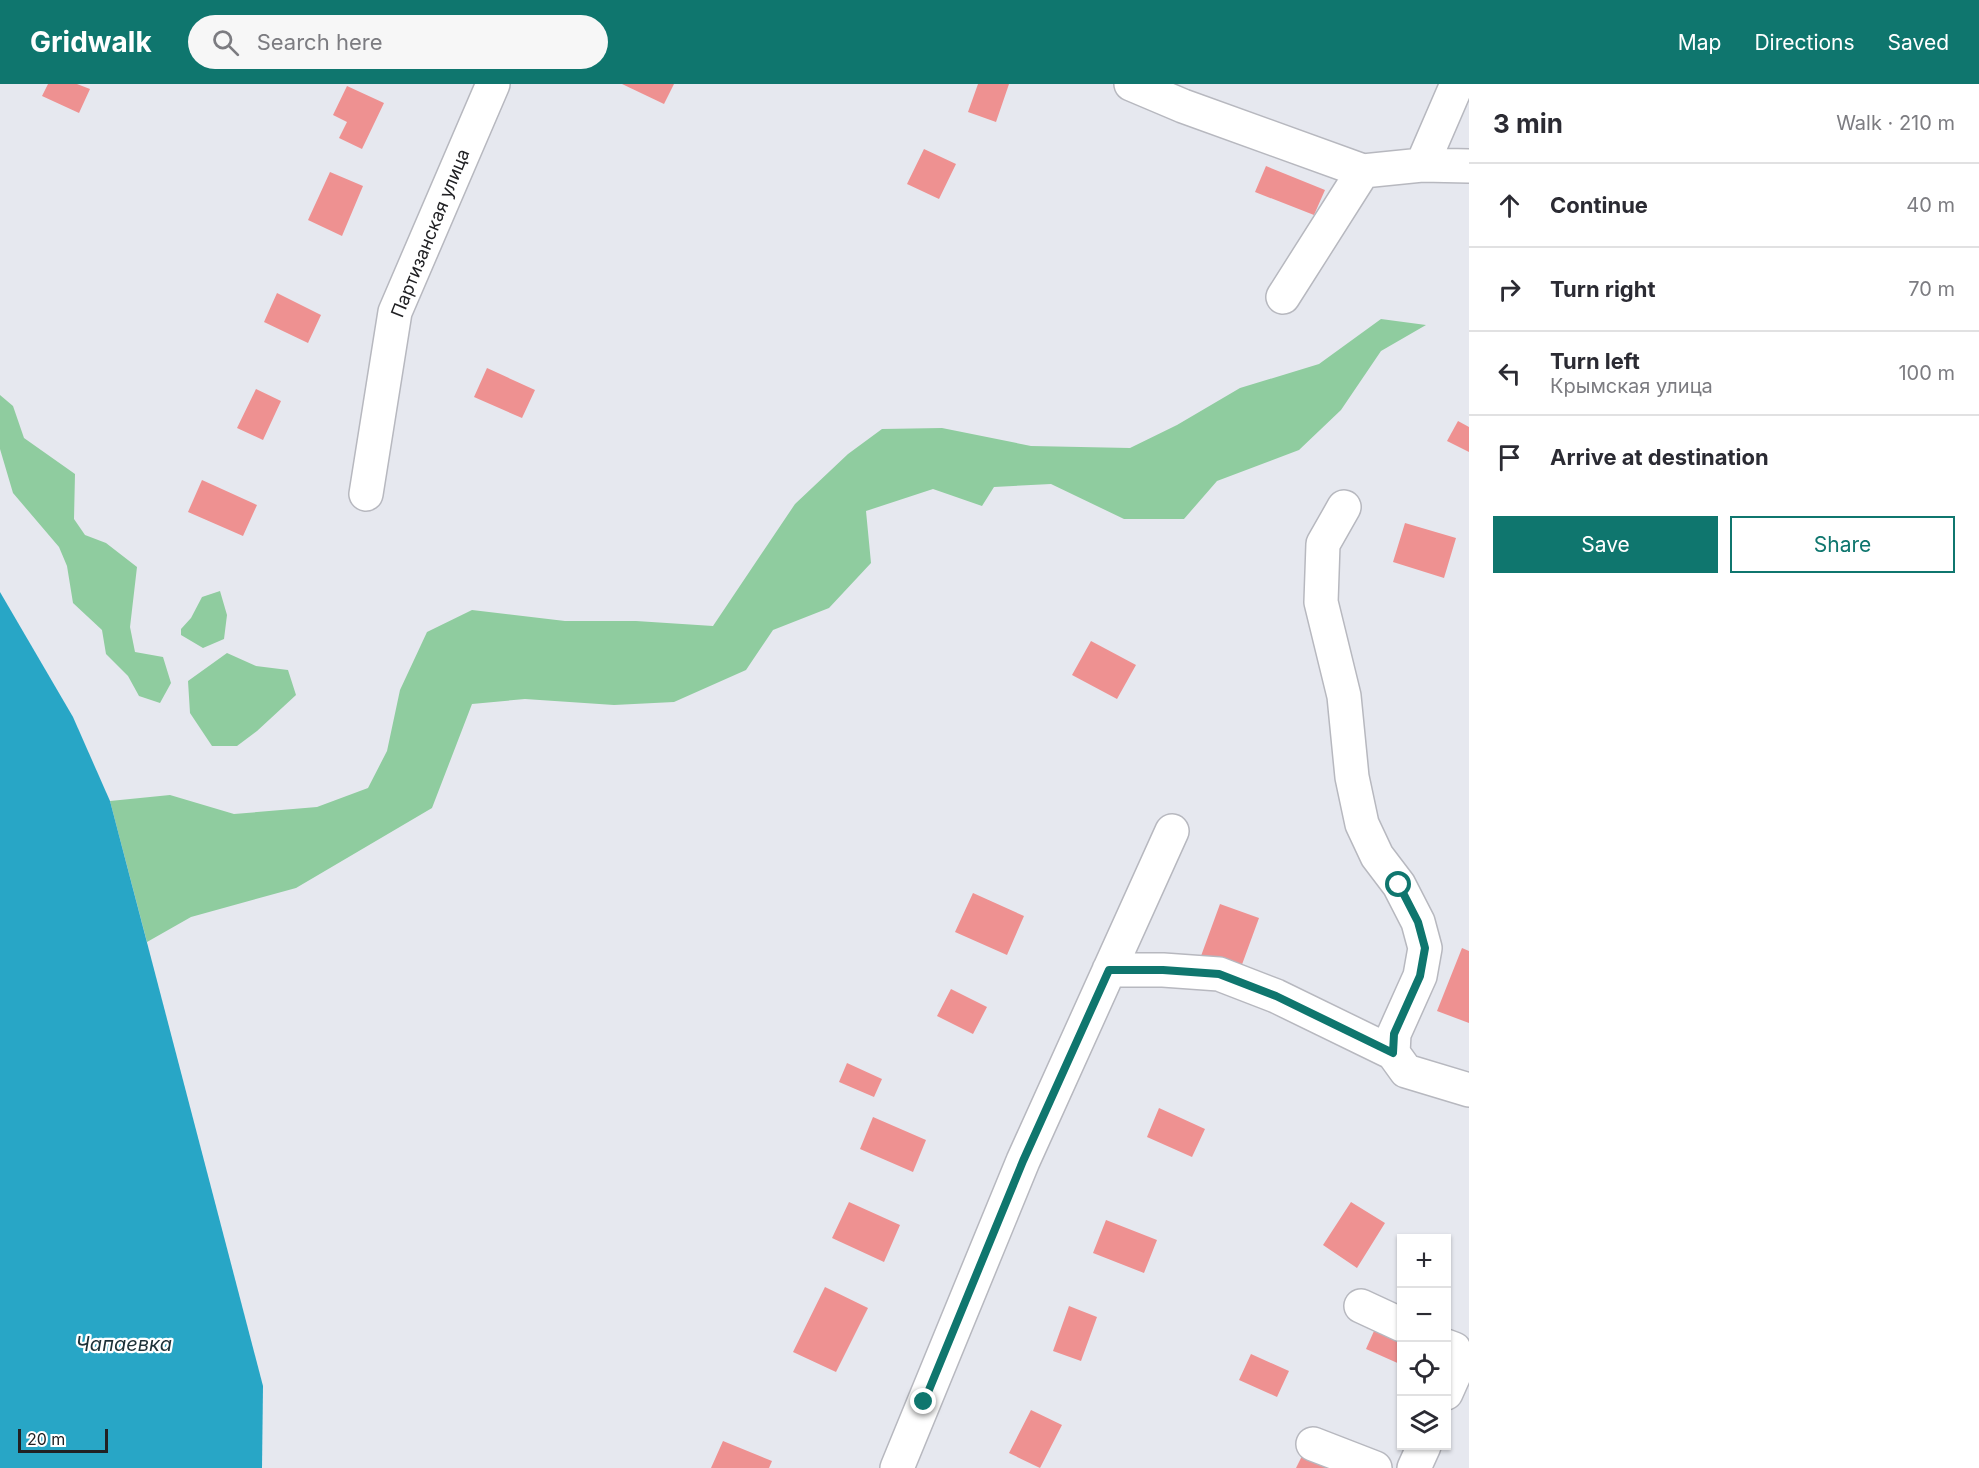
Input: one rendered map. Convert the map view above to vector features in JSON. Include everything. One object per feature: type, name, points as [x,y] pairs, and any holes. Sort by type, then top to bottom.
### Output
[{"type":"street","name":"Партизанская улица","points":[[366,494],[395,312],[493,84]]},
{"type":"street","points":[[1131,84],[1183,106],[1363,171],[1422,165],[1469,166]]},
{"type":"street","points":[[1422,165],[1457,84]]},
{"type":"street","points":[[1283,297],[1363,171]]},
{"type":"street","points":[[1344,507],[1323,544],[1321,602],[1344,696],[1352,777],[1362,824],[1377,856],[1399,885],[1409,904],[1418,922],[1425,948],[1420,976],[1394,1034],[1393,1053]]},
{"type":"street","points":[[897,1468],[1023,1161],[1172,831]]},
{"type":"street","points":[[1109,970],[1163,970],[1219,974],[1276,996],[1393,1053],[1406,1071],[1469,1090]]},
{"type":"street","points":[[1361,1306],[1397,1323]]},
{"type":"street","points":[[1451,1348],[1454,1349],[1458,1366],[1451,1382]]},
{"type":"street","points":[[1313,1444],[1376,1468]]},
{"type":"street","points":[[1414,1468],[1422,1450]]},
{"type":"green space","points":[[1381,319],[1426,325],[1381,351],[1341,410],[1299,450],[1217,481],[1184,519],[1124,519],[1051,484],[994,487],[982,506],[933,489],[866,511],[871,563],[829,608],[773,630],[746,670],[674,702],[614,705],[525,699],[472,704],[432,808],[296,888],[191,917],[147,942],[110,801],[170,795],[234,814],[317,807],[368,788],[387,751],[400,690],[427,632],[472,610],[565,621],[636,621],[713,626],[795,504],[848,454],[882,429],[942,428],[1031,446],[1130,448],[1177,425],[1240,388],[1319,364]]},
{"type":"green space","points":[[0,395],[13,406],[24,438],[75,474],[74,519],[85,535],[106,543],[137,567],[130,627],[135,652],[163,657],[171,683],[160,703],[139,696],[128,676],[106,654],[102,630],[73,603],[67,566],[59,547],[13,493],[0,449]]},
{"type":"green space","points":[[220,591],[227,615],[224,639],[203,648],[181,635],[181,629],[191,618],[202,597]]},
{"type":"green space","points":[[227,653],[256,666],[288,670],[296,695],[237,746],[212,746],[190,713],[188,681]]},
{"type":"water","name":"Чапаевка","points":[[0,592],[73,717],[110,801],[263,1386],[262,1468],[0,1468]]},
{"type":"building","points":[[48,84],[77,84],[90,89],[79,113],[42,96]]},
{"type":"building","points":[[622,84],[674,84],[664,104]]},
{"type":"building","points":[[978,84],[1009,84],[996,122],[968,112]]},
{"type":"building","points":[[347,86],[384,103],[362,149],[339,138],[347,122],[333,115]]},
{"type":"building","points":[[924,149],[956,164],[939,199],[907,184]]},
{"type":"building","points":[[1266,166],[1325,190],[1314,215],[1255,192]]},
{"type":"building","points":[[330,172],[363,186],[342,236],[308,220]]},
{"type":"building","points":[[277,293],[321,315],[308,343],[264,322]]},
{"type":"building","points":[[487,368],[535,390],[522,418],[474,397]]},
{"type":"building","points":[[256,389],[281,401],[263,440],[237,428]]},
{"type":"building","points":[[1458,421],[1469,427],[1469,452],[1447,441]]},
{"type":"building","points":[[202,480],[257,505],[243,536],[188,512]]},
{"type":"building","points":[[1405,523],[1456,538],[1444,578],[1393,562]]},
{"type":"building","points":[[1091,641],[1136,665],[1117,699],[1072,675]]},
{"type":"building","points":[[973,893],[1024,916],[1007,955],[955,932]]},
{"type":"building","points":[[1220,904],[1259,918],[1240,970],[1201,956]]},
{"type":"building","points":[[1462,948],[1469,951],[1469,1023],[1437,1011]]},
{"type":"building","points":[[951,989],[987,1007],[973,1034],[937,1016]]},
{"type":"building","points":[[847,1063],[882,1079],[874,1097],[839,1082]]},
{"type":"building","points":[[1159,1108],[1205,1129],[1192,1157],[1147,1137]]},
{"type":"building","points":[[873,1117],[926,1140],[913,1172],[860,1149]]},
{"type":"building","points":[[849,1202],[900,1225],[884,1262],[832,1238]]},
{"type":"building","points":[[1351,1202],[1385,1223],[1357,1268],[1323,1245]]},
{"type":"building","points":[[1106,1220],[1157,1240],[1144,1273],[1093,1253]]},
{"type":"building","points":[[825,1287],[868,1308],[836,1372],[793,1352]]},
{"type":"building","points":[[1069,1306],[1097,1317],[1081,1361],[1053,1351]]},
{"type":"building","points":[[1378,1322],[1397,1331],[1397,1363],[1366,1349]]},
{"type":"building","points":[[1251,1354],[1289,1371],[1277,1397],[1239,1380]]},
{"type":"building","points":[[1031,1410],[1062,1425],[1040,1468],[1009,1453]]},
{"type":"building","points":[[723,1441],[772,1461],[769,1468],[711,1468]]},
{"type":"building","points":[[1304,1452],[1341,1468],[1296,1468]]},
{"type":"route","points":[[924,1402],[1023,1161],[1109,970],[1163,970],[1219,974],[1276,996],[1393,1053],[1394,1034],[1420,976],[1425,948],[1418,922],[1399,885]]}]
